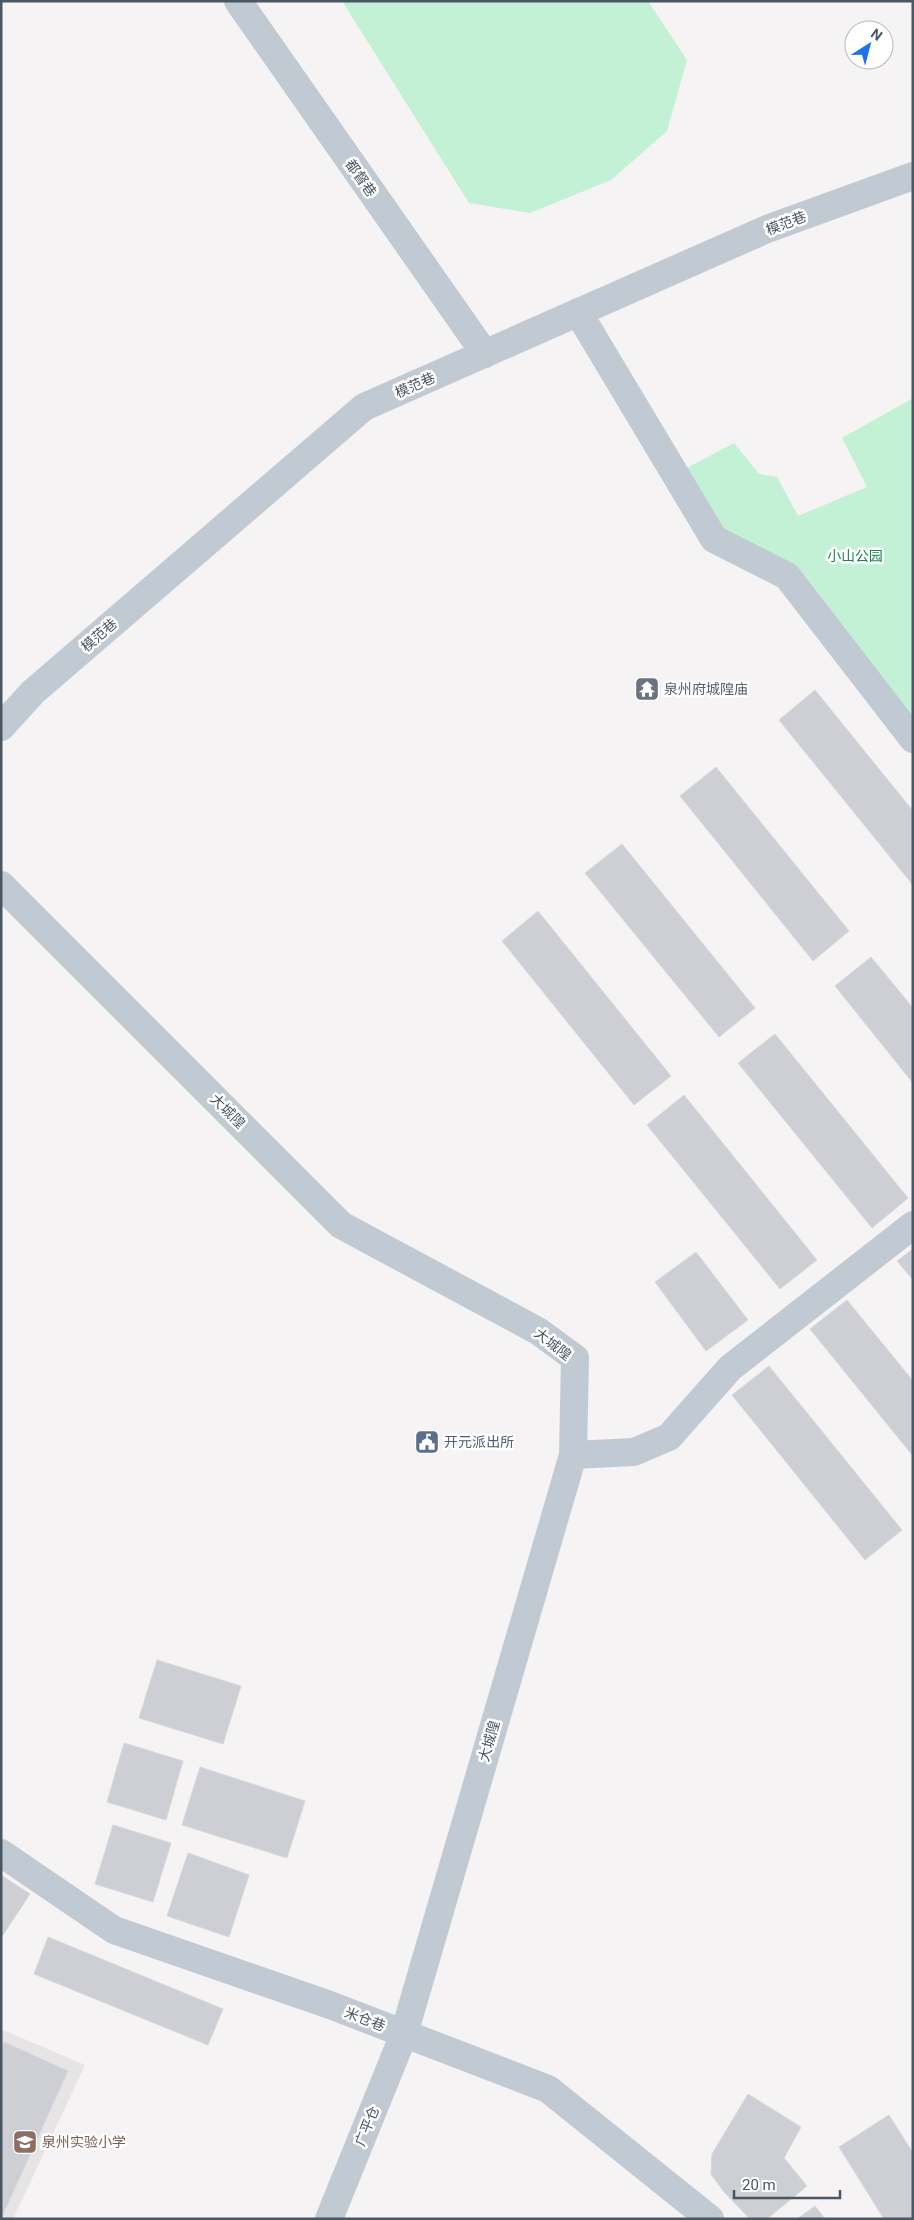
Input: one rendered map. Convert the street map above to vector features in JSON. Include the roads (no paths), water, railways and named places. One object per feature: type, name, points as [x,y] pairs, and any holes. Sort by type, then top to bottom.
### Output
[{"type":"street","name":"都督巷","points":[[238,1],[485,354]]},
{"type":"street","name":"模范巷","points":[[1,727],[32,692],[364,407],[767,230],[913,176]]},
{"type":"street","points":[[578,312],[714,539],[787,576],[913,739]]},
{"type":"street","name":"大城隍","points":[[1,885],[342,1225],[538,1331],[575,1358],[573,1455],[404,2034]]},
{"type":"street","points":[[573,1455],[634,1452],[669,1437],[730,1368],[913,1225]]},
{"type":"street","name":"米仓巷","points":[[1,1853],[114,1930],[330,2005],[548,2089],[710,2219]]},
{"type":"street","name":"广平仓","points":[[329,2219],[404,2034]]},
{"type":"place","name":"泉州府城隍庙","points":[[647,689]]},
{"type":"place","name":"开元派出所","points":[[427,1442]]},
{"type":"place","name":"泉州实验小学","points":[[25,2142]]},
{"type":"park label","name":"小山公园","points":[[855,556]]}]
